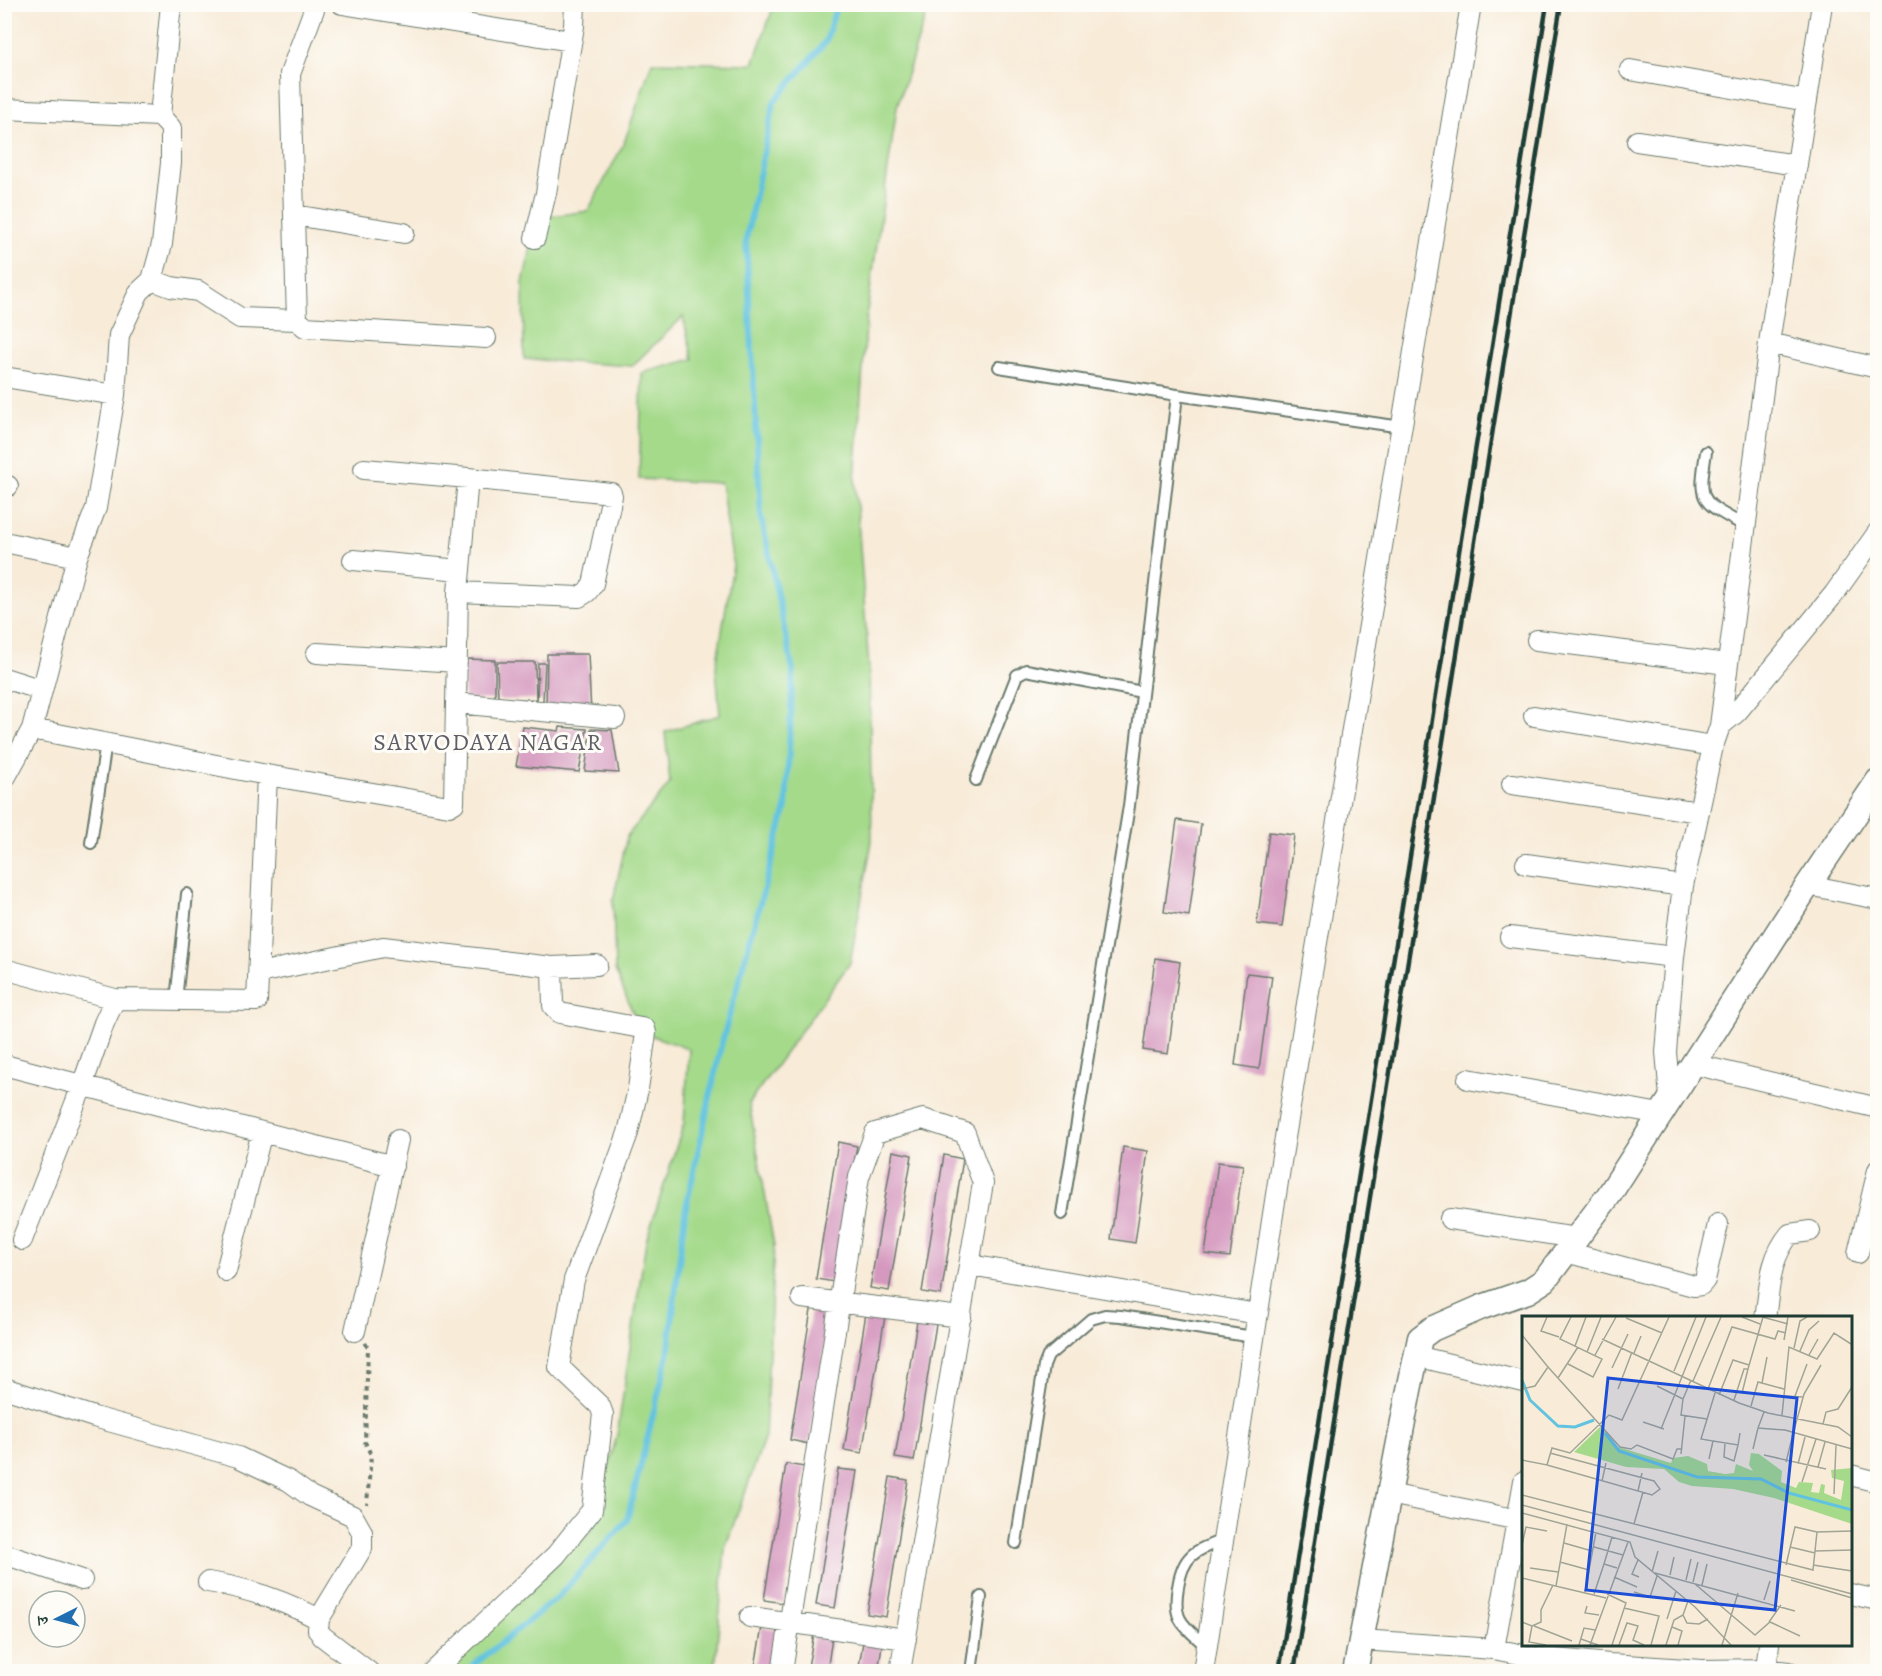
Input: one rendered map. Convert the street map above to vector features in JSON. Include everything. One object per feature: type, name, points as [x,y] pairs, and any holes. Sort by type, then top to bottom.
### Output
[{"type":"street","points":[[160,116],[171,4]]},
{"type":"street","points":[[297,320],[290,74],[316,4]]},
{"type":"street","points":[[342,4],[572,41]]},
{"type":"street","points":[[535,238],[546,194],[572,41],[575,4]]},
{"type":"street","points":[[1203,1671],[1253,1337],[1471,4]]},
{"type":"street","points":[[1665,1106],[1666,1052],[1683,886],[1713,746],[1720,726],[1768,343],[1822,4]]},
{"type":"street","points":[[1630,70],[1807,101]]},
{"type":"street","points":[[4,109],[160,116],[171,128],[171,163],[162,244],[152,280],[140,292],[119,335],[115,395],[96,508],[77,557],[32,729],[4,780]]},
{"type":"street","points":[[1637,141],[1797,165]]},
{"type":"street","points":[[294,215],[404,232]]},
{"type":"street","points":[[152,280],[171,287],[198,291],[240,318],[297,320],[305,327],[486,338]]},
{"type":"street","points":[[1768,343],[1878,368]]},
{"type":"street","points":[[4,377],[115,395]]},
{"type":"street","points":[[364,469],[610,493],[612,496],[593,584],[579,597],[458,592]]},
{"type":"street","points":[[32,729],[267,775],[452,805],[458,592],[468,478]]},
{"type":"street","points":[[1720,726],[1737,712],[1834,594],[1878,532]]},
{"type":"street","points":[[4,542],[77,557]]},
{"type":"street","points":[[353,560],[460,570]]},
{"type":"street","points":[[1537,640],[1726,664]]},
{"type":"street","points":[[317,653],[457,662]]},
{"type":"street","points":[[4,678],[42,690]]},
{"type":"street","points":[[456,703],[615,718]]},
{"type":"street","points":[[1534,716],[1713,746]]},
{"type":"street","points":[[4,969],[115,999],[257,1001],[267,775]]},
{"type":"street","points":[[1355,1671],[1420,1338],[1432,1329],[1482,1307],[1528,1291],[1545,1280],[1609,1195],[1808,885],[1878,781]]},
{"type":"street","points":[[1512,784],[1699,812]]},
{"type":"street","points":[[1526,864],[1683,886]]},
{"type":"street","points":[[1808,885],[1878,899]]},
{"type":"street","points":[[1510,937],[1674,957]]},
{"type":"street","points":[[259,973],[383,947],[552,967],[597,965]]},
{"type":"street","points":[[433,1671],[556,1555],[592,1510],[603,1414],[600,1406],[559,1367],[574,1280],[628,1133],[638,1089],[646,1034],[645,1029],[641,1028],[560,1013],[553,1006],[552,967]]},
{"type":"street","points":[[22,1240],[115,999]]},
{"type":"street","points":[[1693,1064],[1878,1108]]},
{"type":"street","points":[[4,1065],[393,1166]]},
{"type":"street","points":[[1468,1079],[1665,1106]]},
{"type":"street","points":[[782,1671],[859,1177],[874,1133],[923,1119],[965,1133],[983,1183],[900,1671]]},
{"type":"street","points":[[226,1271],[262,1132]]},
{"type":"street","points":[[356,1331],[398,1140]]},
{"type":"street","points":[[1858,1253],[1878,1170]]},
{"type":"street","points":[[1450,1219],[1571,1245],[1694,1286],[1701,1285],[1705,1280],[1718,1224]]},
{"type":"street","points":[[1765,1316],[1774,1260],[1780,1246],[1790,1234],[1810,1231]]},
{"type":"street","points":[[970,1265],[1257,1314]]},
{"type":"street","points":[[802,1298],[961,1317]]},
{"type":"street","points":[[1416,1356],[1522,1382]]},
{"type":"street","points":[[4,1388],[94,1417],[238,1457],[289,1481],[310,1496],[353,1516],[362,1532],[362,1548],[319,1619],[318,1630],[322,1636],[369,1671]]},
{"type":"street","points":[[1852,1475],[1878,1482]]},
{"type":"street","points":[[1389,1494],[1520,1520]]},
{"type":"street","points":[[1494,1649],[1522,1500]]},
{"type":"street","points":[[6,1559],[82,1580]]},
{"type":"street","points":[[208,1582],[271,1598],[294,1606],[319,1619]]},
{"type":"street","points":[[1852,1593],[1878,1600]]},
{"type":"street","points":[[750,1617],[906,1639]]},
{"type":"street","points":[[1361,1640],[1494,1649],[1532,1664],[1610,1664],[1702,1671],[1766,1669],[1789,1671]]},
{"type":"street","points":[[1766,1669],[1769,1646]]},
{"type":"lane","points":[[999,367],[1402,427]]},
{"type":"lane","points":[[1062,1214],[1129,806],[1177,395]]},
{"type":"lane","points":[[1706,452],[1701,484],[1702,494],[1716,510],[1745,526]]},
{"type":"lane","points":[[976,780],[1017,675],[1021,671],[1026,670],[1142,692]]},
{"type":"lane","points":[[91,843],[106,743]]},
{"type":"lane","points":[[176,1001],[187,894]]},
{"type":"lane","points":[[1016,1543],[1044,1366],[1048,1356],[1056,1348],[1091,1319],[1105,1316],[1121,1316],[1253,1337]]},
{"type":"lane","points":[[1206,1646],[1181,1622],[1176,1601],[1180,1575],[1185,1561],[1202,1548],[1223,1540]]},
{"type":"lane","points":[[971,1671],[981,1597]]},
{"type":"path","points":[[353,1516],[366,1507],[371,1455],[364,1442],[368,1348],[356,1331]]},
{"type":"green space","points":[[774,5],[929,5],[897,107],[867,312],[855,479],[869,668],[872,841],[850,963],[749,1103],[774,1246],[765,1437],[725,1548],[715,1671],[448,1672],[496,1620],[591,1530],[617,1435],[646,1241],[684,1123],[689,1049],[641,1032],[615,970],[613,901],[627,836],[670,783],[665,732],[720,715],[716,667],[733,565],[721,483],[639,479],[642,373],[693,359],[683,317],[632,366],[524,359],[523,282],[538,218],[588,211],[624,143],[652,62],[753,64]]},
{"type":"building","points":[[547,654],[588,654],[591,712],[546,708]]},
{"type":"building","points":[[466,659],[495,660],[495,700],[464,699]]},
{"type":"building","points":[[497,662],[535,662],[536,699],[498,700]]},
{"type":"building","points":[[538,663],[545,663],[543,701],[537,701]]},
{"type":"building","points":[[523,727],[559,731],[560,727],[587,729],[579,772],[516,766]]},
{"type":"building","points":[[591,729],[612,730],[619,773],[585,771]]},
{"type":"building","points":[[1177,820],[1201,824],[1189,916],[1164,912]]},
{"type":"building","points":[[1269,832],[1294,835],[1282,927],[1257,924]]},
{"type":"building","points":[[1155,958],[1180,962],[1168,1054],[1143,1050]]},
{"type":"building","points":[[1247,973],[1272,976],[1259,1069],[1235,1065]]},
{"type":"building","points":[[838,1142],[857,1146],[834,1282],[816,1279]]},
{"type":"building","points":[[1123,1147],[1148,1151],[1135,1243],[1111,1239]]},
{"type":"building","points":[[893,1151],[912,1155],[889,1291],[870,1288]]},
{"type":"building","points":[[944,1155],[963,1159],[941,1295],[922,1292]]},
{"type":"building","points":[[1218,1162],[1243,1165],[1230,1257],[1205,1254]]},
{"type":"building","points":[[812,1304],[831,1307],[809,1444],[790,1440]]},
{"type":"building","points":[[866,1313],[885,1316],[862,1453],[844,1450]]},
{"type":"building","points":[[917,1321],[936,1324],[914,1461],[895,1458]]},
{"type":"building","points":[[786,1464],[805,1467],[783,1603],[764,1600]]},
{"type":"building","points":[[838,1469],[857,1471],[835,1608],[816,1605]]},
{"type":"building","points":[[890,1477],[908,1480],[886,1617],[867,1614]]},
{"type":"building","points":[[762,1627],[781,1630],[774,1672],[754,1672]]},
{"type":"building","points":[[814,1634],[832,1637],[827,1672],[807,1672]]},
{"type":"building","points":[[863,1642],[882,1645],[878,1672],[858,1672]]},
{"type":"waterway","points":[[465,1672],[558,1597],[627,1520],[668,1355],[685,1212],[721,1046],[786,808],[793,670],[761,516],[746,240],[774,102],[826,41],[837,4]]},
{"type":"railway","points":[[1279,1672],[1547,4]]},
{"type":"railway","points":[[1294,1672],[1561,4]]},
{"type":"district","name":"SARVODAYA NAGAR","points":[[488,742]]}]
